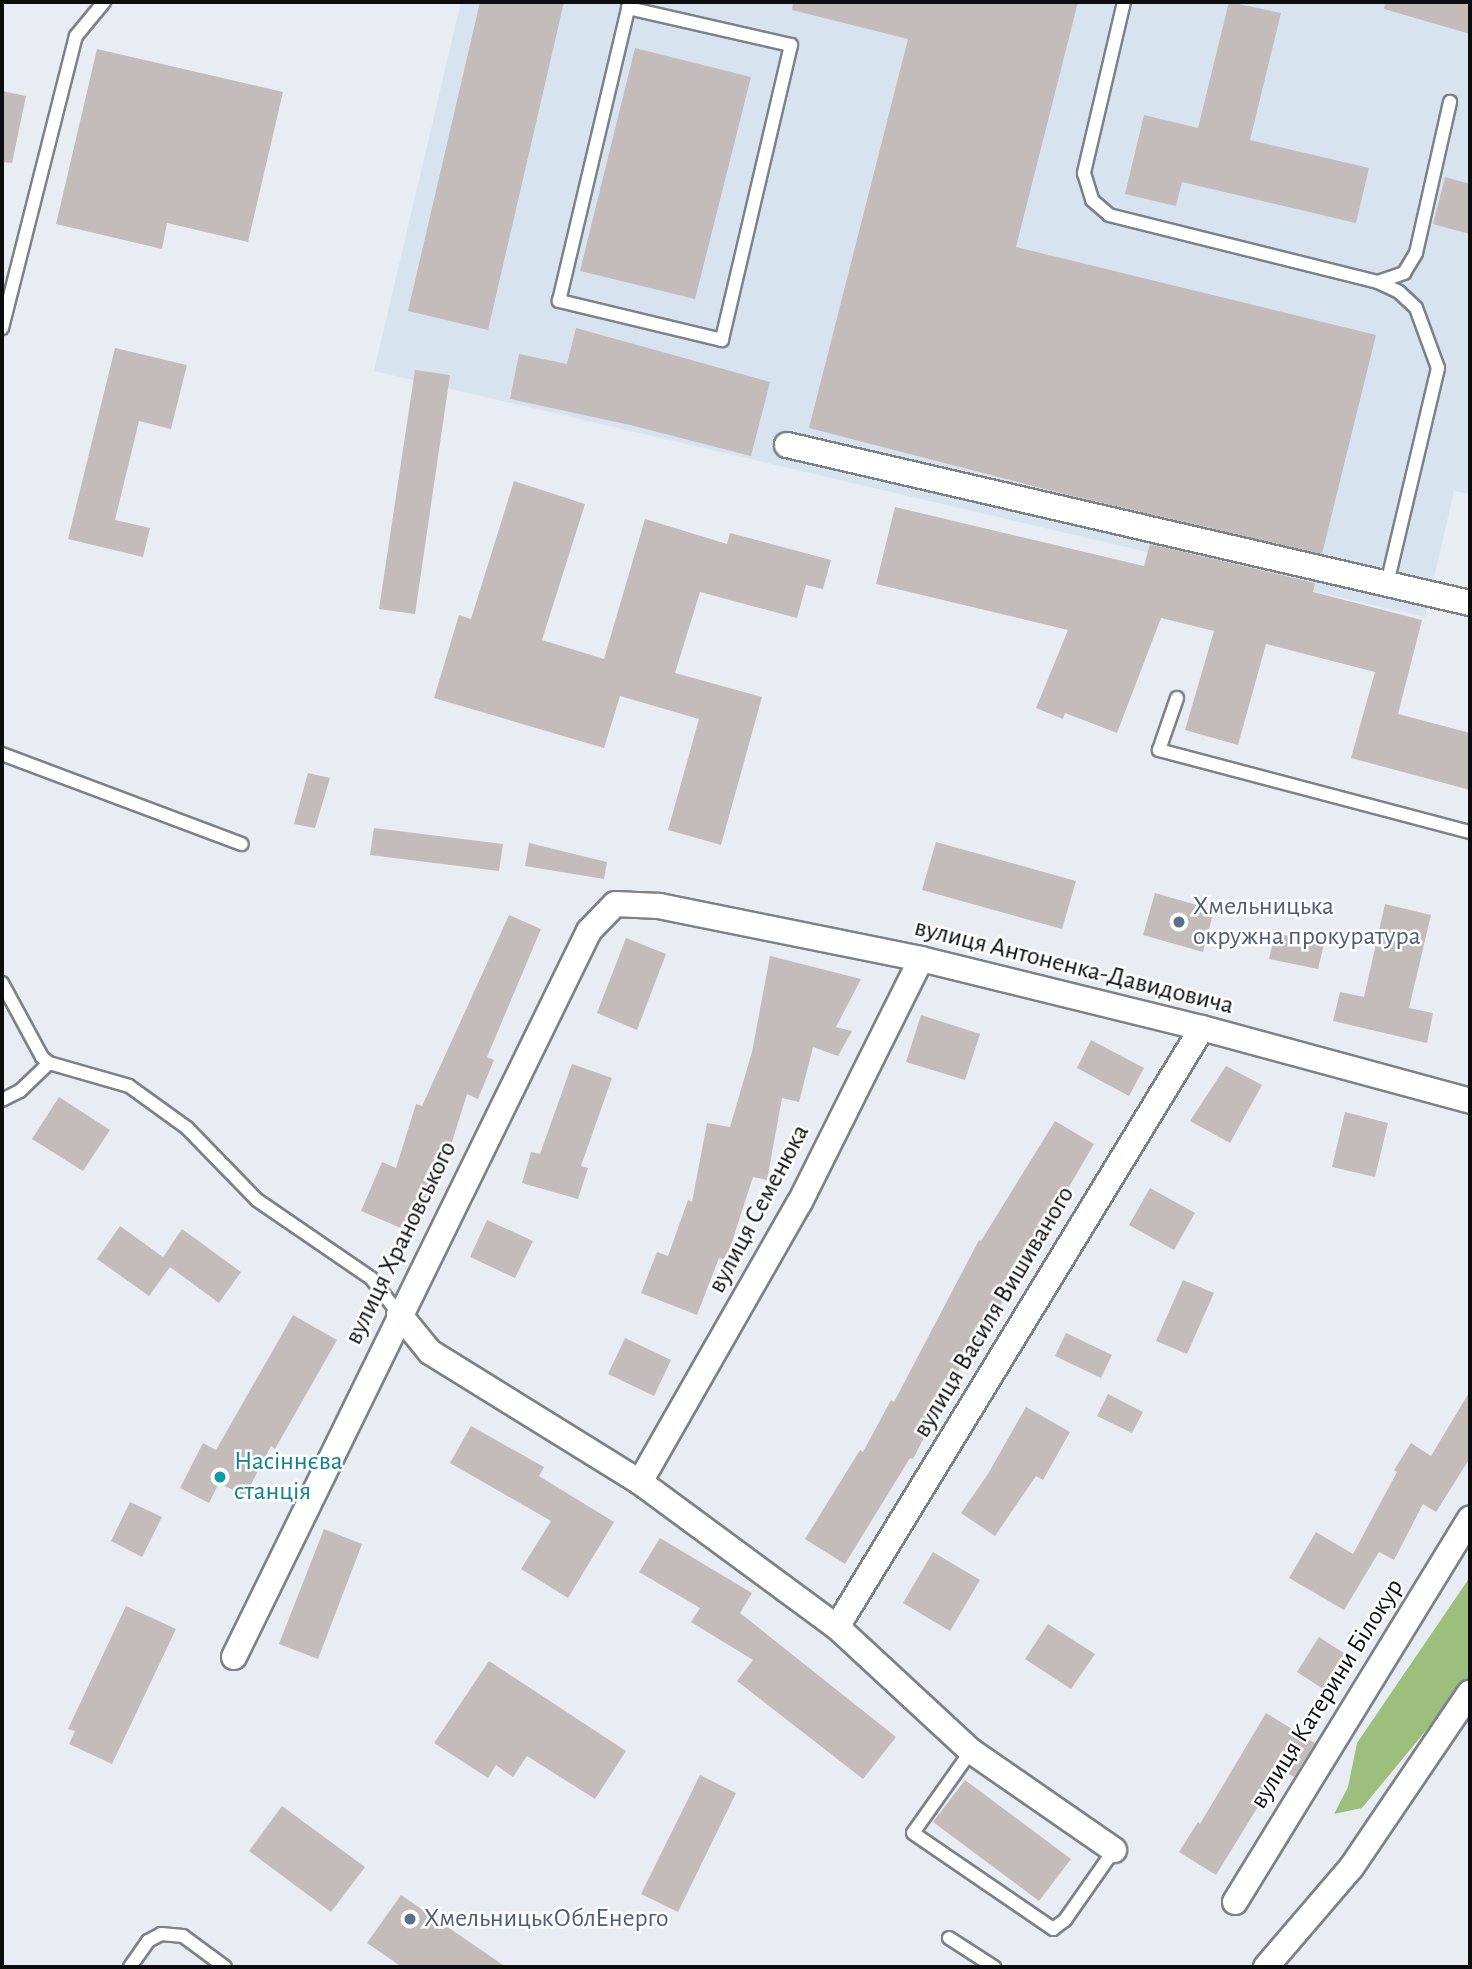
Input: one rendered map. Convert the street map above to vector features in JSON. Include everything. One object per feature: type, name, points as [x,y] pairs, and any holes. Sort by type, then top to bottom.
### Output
[{"type":"street","points":[[787,445],[1470,603]]},
{"type":"street","name":"вулиця Храновського","points":[[234,1657],[399,1314],[589,931],[615,904],[659,906]]},
{"type":"street","name":"вулиця Антоненка-Давидовича","points":[[659,906],[921,959],[1202,1028],[1470,1101]]},
{"type":"street","name":"вулиця Семенюка","points":[[640,1482],[800,1202],[921,959]]},
{"type":"street","name":"вулиця Василя Вишиваного","points":[[837,1627],[1202,1028]]},
{"type":"street","points":[[399,1314],[429,1352],[640,1482],[837,1627],[971,1751],[1114,1850]]},
{"type":"street","name":"вулиця Катерини Білокур","points":[[1235,1902],[1470,1518]]},
{"type":"street","points":[[1266,1967],[1351,1868],[1470,1692]]},
{"type":"lane","points":[[2,328],[76,36],[104,2]]},
{"type":"lane","points":[[1124,2],[1084,173],[1092,200],[1109,215],[1378,282],[1399,292],[1416,308],[1438,368],[1387,584]]},
{"type":"lane","points":[[629,5],[791,45],[722,340],[559,301],[629,5]]},
{"type":"lane","points":[[1378,282],[1404,273],[1416,253],[1450,102]]},
{"type":"lane","points":[[1177,698],[1159,750],[1470,832]]},
{"type":"lane","points":[[2,754],[242,844]]},
{"type":"lane","points":[[2,983],[42,1058],[49,1063],[129,1086],[187,1128],[257,1200],[371,1278],[399,1314]]},
{"type":"lane","points":[[2,1100],[20,1091],[49,1063]]},
{"type":"lane","points":[[971,1751],[913,1833],[1053,1929],[1065,1920],[1114,1850]]},
{"type":"lane","points":[[130,1967],[148,1941],[161,1934],[183,1936],[225,1967]]},
{"type":"lane","points":[[949,1938],[994,1967]]},
{"type":"shaded area","points":[[461,2],[1470,2],[1470,494],[1454,491],[1425,617],[374,371]]},
{"type":"green space","points":[[1470,1577],[1470,1692],[1449,1719],[1433,1722],[1362,1808],[1334,1814],[1348,1787],[1357,1743]]},
{"type":"building","points":[[480,2],[564,2],[488,330],[408,311]]},
{"type":"building","points":[[793,2],[1078,2],[1016,247],[1376,335],[1322,554],[1068,495],[809,428],[908,39],[792,10]]},
{"type":"building","points":[[1229,2],[1281,13],[1250,140],[1369,168],[1356,223],[1182,182],[1176,206],[1125,194],[1144,115],[1198,128]]},
{"type":"building","points":[[1385,2],[1470,2],[1470,34],[1384,9]]},
{"type":"building","points":[[635,48],[751,77],[695,299],[580,271]]},
{"type":"building","points":[[97,49],[283,92],[248,242],[167,223],[162,249],[56,224]]},
{"type":"building","points":[[2,91],[26,96],[12,163],[2,162]]},
{"type":"building","points":[[1445,177],[1470,184],[1470,234],[1433,224]]},
{"type":"building","points":[[576,328],[770,382],[751,456],[630,425],[510,399],[519,354],[567,364]]},
{"type":"building","points":[[115,348],[187,365],[171,429],[139,421],[115,520],[150,528],[143,557],[68,539]]},
{"type":"building","points":[[415,370],[450,375],[415,614],[379,609]]},
{"type":"building","points":[[514,481],[585,504],[542,640],[604,659],[645,519],[727,544],[730,533],[831,560],[823,589],[806,585],[797,618],[700,592],[675,673],[762,697],[721,845],[668,830],[699,719],[620,696],[604,748],[434,698],[459,615],[471,619]]},
{"type":"building","points":[[895,507],[1144,566],[1150,544],[1315,583],[1313,592],[1422,620],[1398,714],[1470,733],[1470,790],[1351,758],[1375,672],[1266,644],[1238,745],[1185,730],[1214,631],[1161,618],[1117,733],[1065,713],[1063,719],[1036,708],[1068,630],[876,584]]},
{"type":"building","points":[[308,773],[330,778],[315,828],[294,824]]},
{"type":"building","points":[[374,828],[503,844],[499,871],[370,855]]},
{"type":"building","points":[[936,842],[1076,881],[1062,929],[922,890]]},
{"type":"building","points":[[529,843],[607,862],[604,879],[525,866]]},
{"type":"building","name":"Хмельницька окружна прокуратура","points":[[1155,893],[1214,910],[1203,952],[1143,935]]},
{"type":"building","points":[[1385,904],[1431,915],[1409,1008],[1433,1013],[1427,1043],[1333,1021],[1340,992],[1364,997]]},
{"type":"building","points":[[509,915],[541,929],[487,1057],[494,1060],[478,1099],[467,1094],[446,1161],[415,1234],[361,1211],[382,1162],[396,1168],[416,1104],[422,1106]]},
{"type":"building","points":[[1275,933],[1324,944],[1318,969],[1269,959]]},
{"type":"building","points":[[626,938],[666,954],[637,1030],[597,1013]]},
{"type":"building","points":[[770,956],[861,979],[836,1027],[852,1031],[838,1056],[813,1047],[799,1102],[782,1098],[767,1180],[753,1177],[726,1260],[719,1258],[697,1315],[641,1293],[657,1252],[668,1256],[688,1200],[692,1202],[707,1123],[730,1127],[752,1052]]},
{"type":"building","points":[[921,1015],[980,1034],[965,1080],[906,1062]]},
{"type":"building","points":[[1091,1040],[1144,1068],[1129,1096],[1077,1068]]},
{"type":"building","points":[[572,1064],[612,1078],[581,1166],[588,1168],[578,1199],[522,1183],[531,1152],[540,1154]]},
{"type":"building","points":[[1226,1066],[1262,1085],[1230,1143],[1190,1121]]},
{"type":"building","points":[[59,1097],[110,1130],[83,1171],[32,1139]]},
{"type":"building","points":[[1345,1112],[1388,1123],[1375,1177],[1332,1167]]},
{"type":"building","points":[[1055,1121],[1094,1144],[1063,1197],[1068,1200],[1045,1239],[1039,1236],[975,1351],[970,1348],[913,1459],[910,1458],[845,1564],[805,1539],[860,1450],[863,1452],[891,1400],[894,1402],[979,1240],[981,1241]]},
{"type":"building","points":[[1150,1188],[1195,1213],[1174,1250],[1129,1225]]},
{"type":"building","points":[[487,1220],[533,1241],[515,1278],[470,1257]]},
{"type":"building","points":[[120,1226],[163,1257],[182,1229],[241,1272],[219,1303],[170,1267],[149,1296],[97,1259]]},
{"type":"building","points":[[1183,1280],[1214,1293],[1187,1354],[1156,1341]]},
{"type":"building","points":[[293,1315],[337,1340],[275,1449],[271,1446],[245,1496],[219,1483],[209,1503],[180,1488],[203,1443],[216,1450]]},
{"type":"building","points":[[1066,1333],[1112,1355],[1101,1378],[1055,1356]]},
{"type":"building","points":[[625,1338],[671,1360],[654,1396],[608,1374]]},
{"type":"building","points":[[1470,1391],[1470,1458],[1436,1512],[1423,1504],[1394,1560],[1379,1552],[1344,1610],[1289,1578],[1316,1532],[1353,1554],[1397,1472],[1394,1470],[1411,1443],[1431,1456]]},
{"type":"building","points":[[1108,1394],[1143,1412],[1132,1433],[1097,1416]]},
{"type":"building","points":[[1026,1407],[1070,1432],[1043,1480],[1036,1476],[995,1536],[961,1513],[988,1474]]},
{"type":"building","points":[[471,1426],[544,1467],[539,1476],[614,1522],[568,1598],[521,1569],[551,1521],[450,1463]]},
{"type":"building","points":[[130,1502],[162,1517],[142,1557],[111,1541]]},
{"type":"building","points":[[324,1529],[362,1544],[318,1659],[279,1644]]},
{"type":"building","points":[[660,1538],[752,1593],[740,1613],[896,1737],[863,1779],[737,1681],[753,1660],[691,1622],[700,1608],[639,1572]]},
{"type":"building","points":[[933,1552],[980,1580],[950,1631],[903,1603]]},
{"type":"building","points":[[126,1606],[176,1629],[112,1764],[69,1744],[75,1731],[68,1729]]},
{"type":"building","points":[[1048,1624],[1095,1654],[1071,1689],[1025,1659]]},
{"type":"building","points":[[1319,1637],[1356,1661],[1334,1696],[1297,1672]]},
{"type":"building","points":[[489,1661],[626,1751],[595,1799],[527,1756],[513,1777],[496,1765],[488,1778],[434,1743]]},
{"type":"building","points":[[1266,1713],[1315,1743],[1294,1777],[1281,1769],[1216,1875],[1179,1852],[1198,1822],[1200,1824]]},
{"type":"building","points":[[700,1775],[736,1793],[678,1912],[641,1894]]},
{"type":"building","points":[[965,1780],[1071,1859],[1039,1901],[933,1822]]},
{"type":"building","points":[[282,1806],[365,1867],[331,1912],[249,1851]]},
{"type":"building","name":"ХмельницькОблЕнерго","points":[[401,1895],[506,1967],[402,1967],[367,1943]]},
{"type":"place","name":"Хмельницька окружна прокуратура","points":[[1179,922]]},
{"type":"place","name":"Насіннєва станція","points":[[220,1477]]},
{"type":"place","name":"ХмельницькОблЕнерго","points":[[410,1919]]}]
